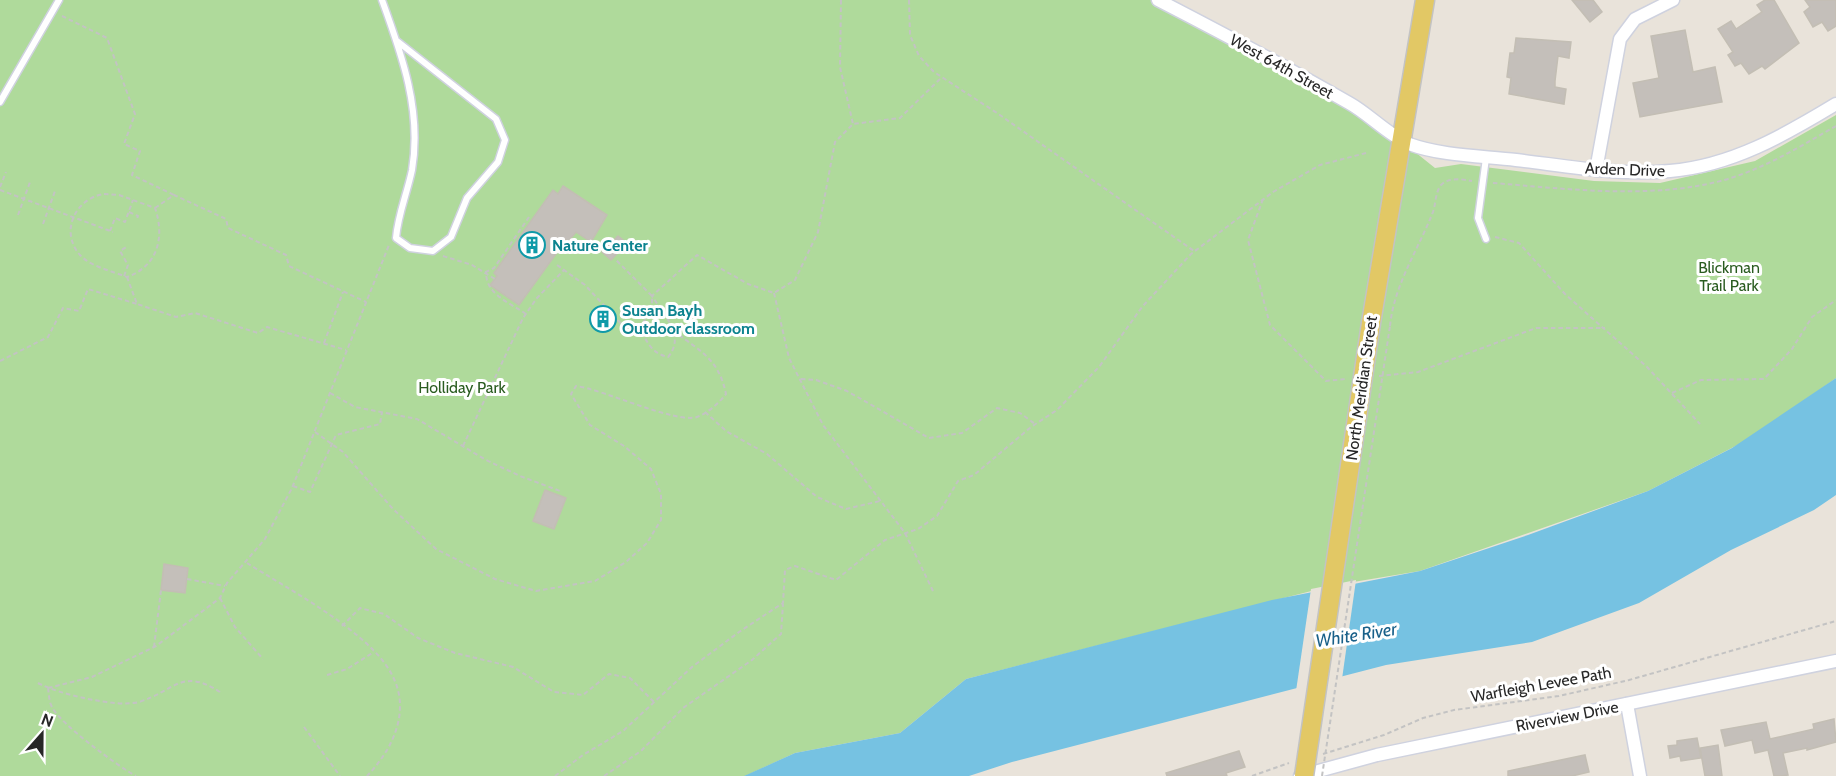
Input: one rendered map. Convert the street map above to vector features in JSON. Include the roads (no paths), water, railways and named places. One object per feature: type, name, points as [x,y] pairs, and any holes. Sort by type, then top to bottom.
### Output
[{"type":"main road","name":"North Meridian Street","points":[[1301,771],[1371,323],[1425,0]]},
{"type":"street","name":"West 64th Street","points":[[1158,0],[1292,70],[1368,114],[1402,140]]},
{"type":"street","points":[[1596,170],[1620,39],[1635,19],[1673,0]]},
{"type":"street","name":"Arden Drive","points":[[1402,140],[1434,150],[1596,170],[1634,173],[1670,171],[1707,164],[1770,142],[1836,104]]},
{"type":"street","name":"Riverview Drive","points":[[1301,771],[1340,771],[1377,755],[1836,661]]},
{"type":"street","points":[[1627,704],[1640,776]]},
{"type":"lane","points":[[0,102],[59,0]]},
{"type":"lane","points":[[382,0],[397,41],[416,125],[411,172],[398,219],[396,238],[410,248],[433,251],[451,237],[467,198],[498,162],[506,140],[496,119],[397,41]]},
{"type":"lane","points":[[1486,157],[1478,218],[1486,239]]},
{"type":"water","name":"White River","points":[[1836,378],[1836,495],[1814,510],[1731,550],[1639,603],[1532,642],[1386,665],[1012,762],[969,776],[744,776],[795,753],[900,733],[966,679],[1272,600],[1420,571],[1528,535],[1648,491],[1732,448]]},
{"type":"place","name":"Nature Center","points":[[532,245]]},
{"type":"place","name":"Susan Bayh Outdoor classroom","points":[[603,319]]},
{"type":"park label","name":"Blickman Trail Park","points":[[1729,276]]},
{"type":"park label","name":"Holliday Park","points":[[462,387]]}]
